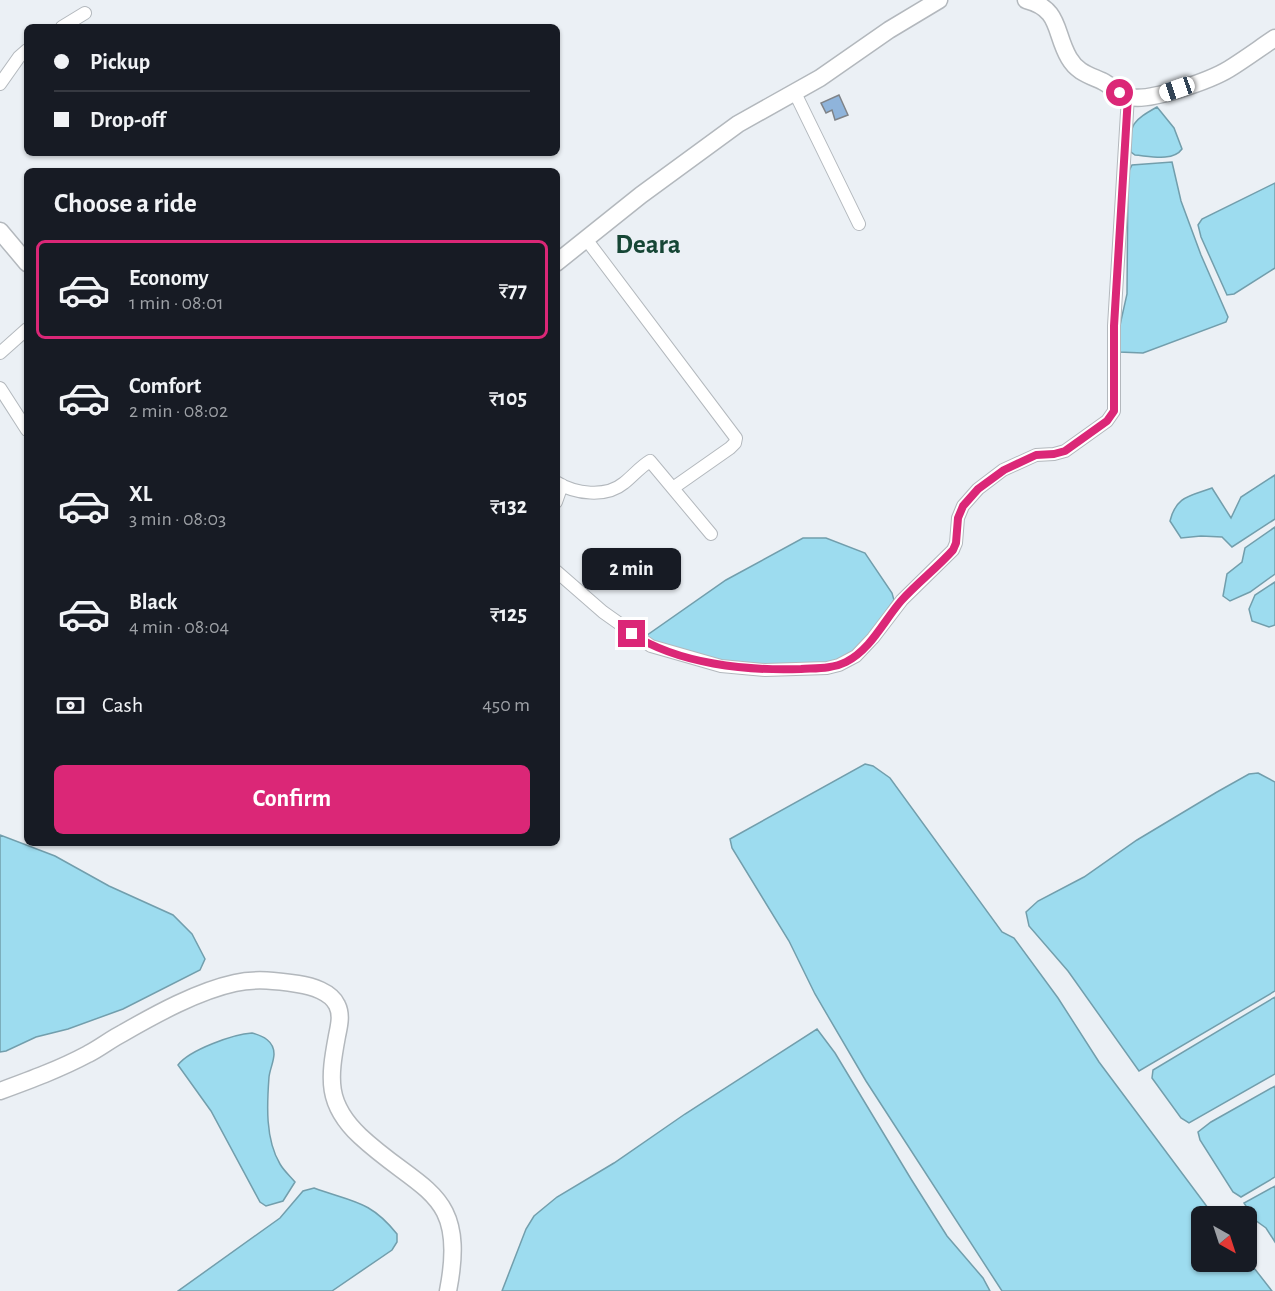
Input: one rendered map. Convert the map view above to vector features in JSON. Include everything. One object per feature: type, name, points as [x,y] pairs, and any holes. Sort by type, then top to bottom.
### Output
[{"type":"main road","points":[[560,260],[641,195],[738,123],[795,93],[889,30],[939,0]]},
{"type":"main road","points":[[1026,0],[1048,9],[1069,58],[1077,68],[1128,96],[1143,98],[1160,95],[1227,70],[1275,38]]},
{"type":"main road","points":[[0,231],[24,259]]},
{"type":"main road","points":[[0,1092],[90,1053],[124,1032],[216,988],[236,982],[256,980],[305,985],[320,990],[337,1003],[339,1011],[340,1021],[331,1072],[332,1089],[340,1111],[349,1125],[364,1139],[424,1185],[441,1203],[454,1239],[448,1291]]},
{"type":"street","points":[[67,24],[85,13]]},
{"type":"street","points":[[0,84],[24,53]]},
{"type":"street","points":[[795,93],[859,224]]},
{"type":"street","points":[[560,574],[603,612],[651,646],[721,666],[765,670],[827,668],[839,665],[856,656],[873,639],[902,600],[953,550],[956,543],[958,518],[963,506],[978,489],[1004,470],[1036,455],[1065,451],[1112,417],[1115,401],[1114,326],[1128,96]]},
{"type":"street","points":[[586,239],[736,438],[730,448],[674,488]]},
{"type":"street","points":[[0,353],[24,332]]},
{"type":"street","points":[[0,388],[24,425]]},
{"type":"street","points":[[560,483],[574,490],[602,492],[614,490],[650,461],[711,534]]},
{"type":"water","points":[[1157,107],[1174,128],[1182,149],[1173,156],[1167,157],[1135,155],[1131,152],[1131,135],[1134,124]]},
{"type":"water","points":[[1172,162],[1181,201],[1228,317],[1226,322],[1143,353],[1119,352],[1118,334],[1127,294],[1128,173],[1132,165]]},
{"type":"water","points":[[1275,183],[1275,268],[1234,294],[1227,295],[1201,237],[1198,225],[1202,219]]},
{"type":"water","points":[[1275,475],[1275,519],[1232,547],[1222,537],[1181,538],[1170,521],[1176,506],[1185,498],[1212,488],[1231,518],[1241,497]]},
{"type":"water","points":[[1275,527],[1275,574],[1250,592],[1230,601],[1223,596],[1227,574],[1242,562],[1245,548]]},
{"type":"water","points":[[803,538],[826,538],[865,553],[892,593],[894,600],[866,640],[847,657],[828,664],[757,668],[720,664],[643,638],[726,580]]},
{"type":"water","points":[[1275,582],[1275,625],[1269,627],[1252,621],[1249,609],[1255,595]]},
{"type":"water","points":[[865,764],[873,766],[890,778],[1002,932],[1014,938],[1058,998],[1099,1062],[1207,1206],[1191,1206],[1191,1272],[1257,1272],[1272,1291],[1002,1291],[866,1081],[815,994],[789,941],[732,848],[730,839]]},
{"type":"water","points":[[1258,773],[1275,782],[1275,991],[1139,1071],[1068,971],[1029,926],[1026,912],[1038,901],[1084,877],[1137,840],[1217,792],[1249,774]]},
{"type":"water","points":[[0,835],[55,856],[109,886],[173,915],[192,934],[205,959],[200,970],[123,1009],[68,1029],[36,1037],[0,1052]]},
{"type":"water","points":[[1275,997],[1275,1074],[1189,1123],[1181,1118],[1152,1078],[1153,1070]]},
{"type":"water","points":[[817,1029],[835,1053],[947,1236],[983,1278],[990,1291],[502,1291],[526,1229],[534,1216],[557,1197],[614,1163]]},
{"type":"water","points":[[252,1033],[267,1040],[274,1049],[268,1087],[269,1133],[280,1164],[295,1182],[283,1201],[266,1206],[260,1202],[211,1111],[178,1065],[192,1054],[212,1044],[234,1036]]},
{"type":"water","points":[[1275,1086],[1275,1177],[1241,1197],[1233,1192],[1200,1140],[1198,1132],[1211,1122]]},
{"type":"water","points":[[1275,1186],[1275,1242],[1266,1228],[1257,1221],[1257,1206],[1246,1206],[1244,1203]]},
{"type":"water","points":[[314,1188],[360,1204],[378,1214],[397,1234],[397,1242],[392,1250],[332,1291],[178,1291],[280,1218],[303,1191]]},
{"type":"building","points":[[839,95],[848,115],[835,120],[832,110],[826,113],[821,103]]},
{"type":"district","name":"Deara","points":[[648,244]]},
{"type":"route","points":[[632,634],[651,646],[721,666],[765,670],[827,668],[846,662],[856,656],[873,639],[902,600],[953,550],[956,543],[958,518],[963,506],[978,489],[1004,470],[1036,455],[1065,451],[1112,417],[1115,401],[1114,326],[1128,96],[1120,93]]}]
